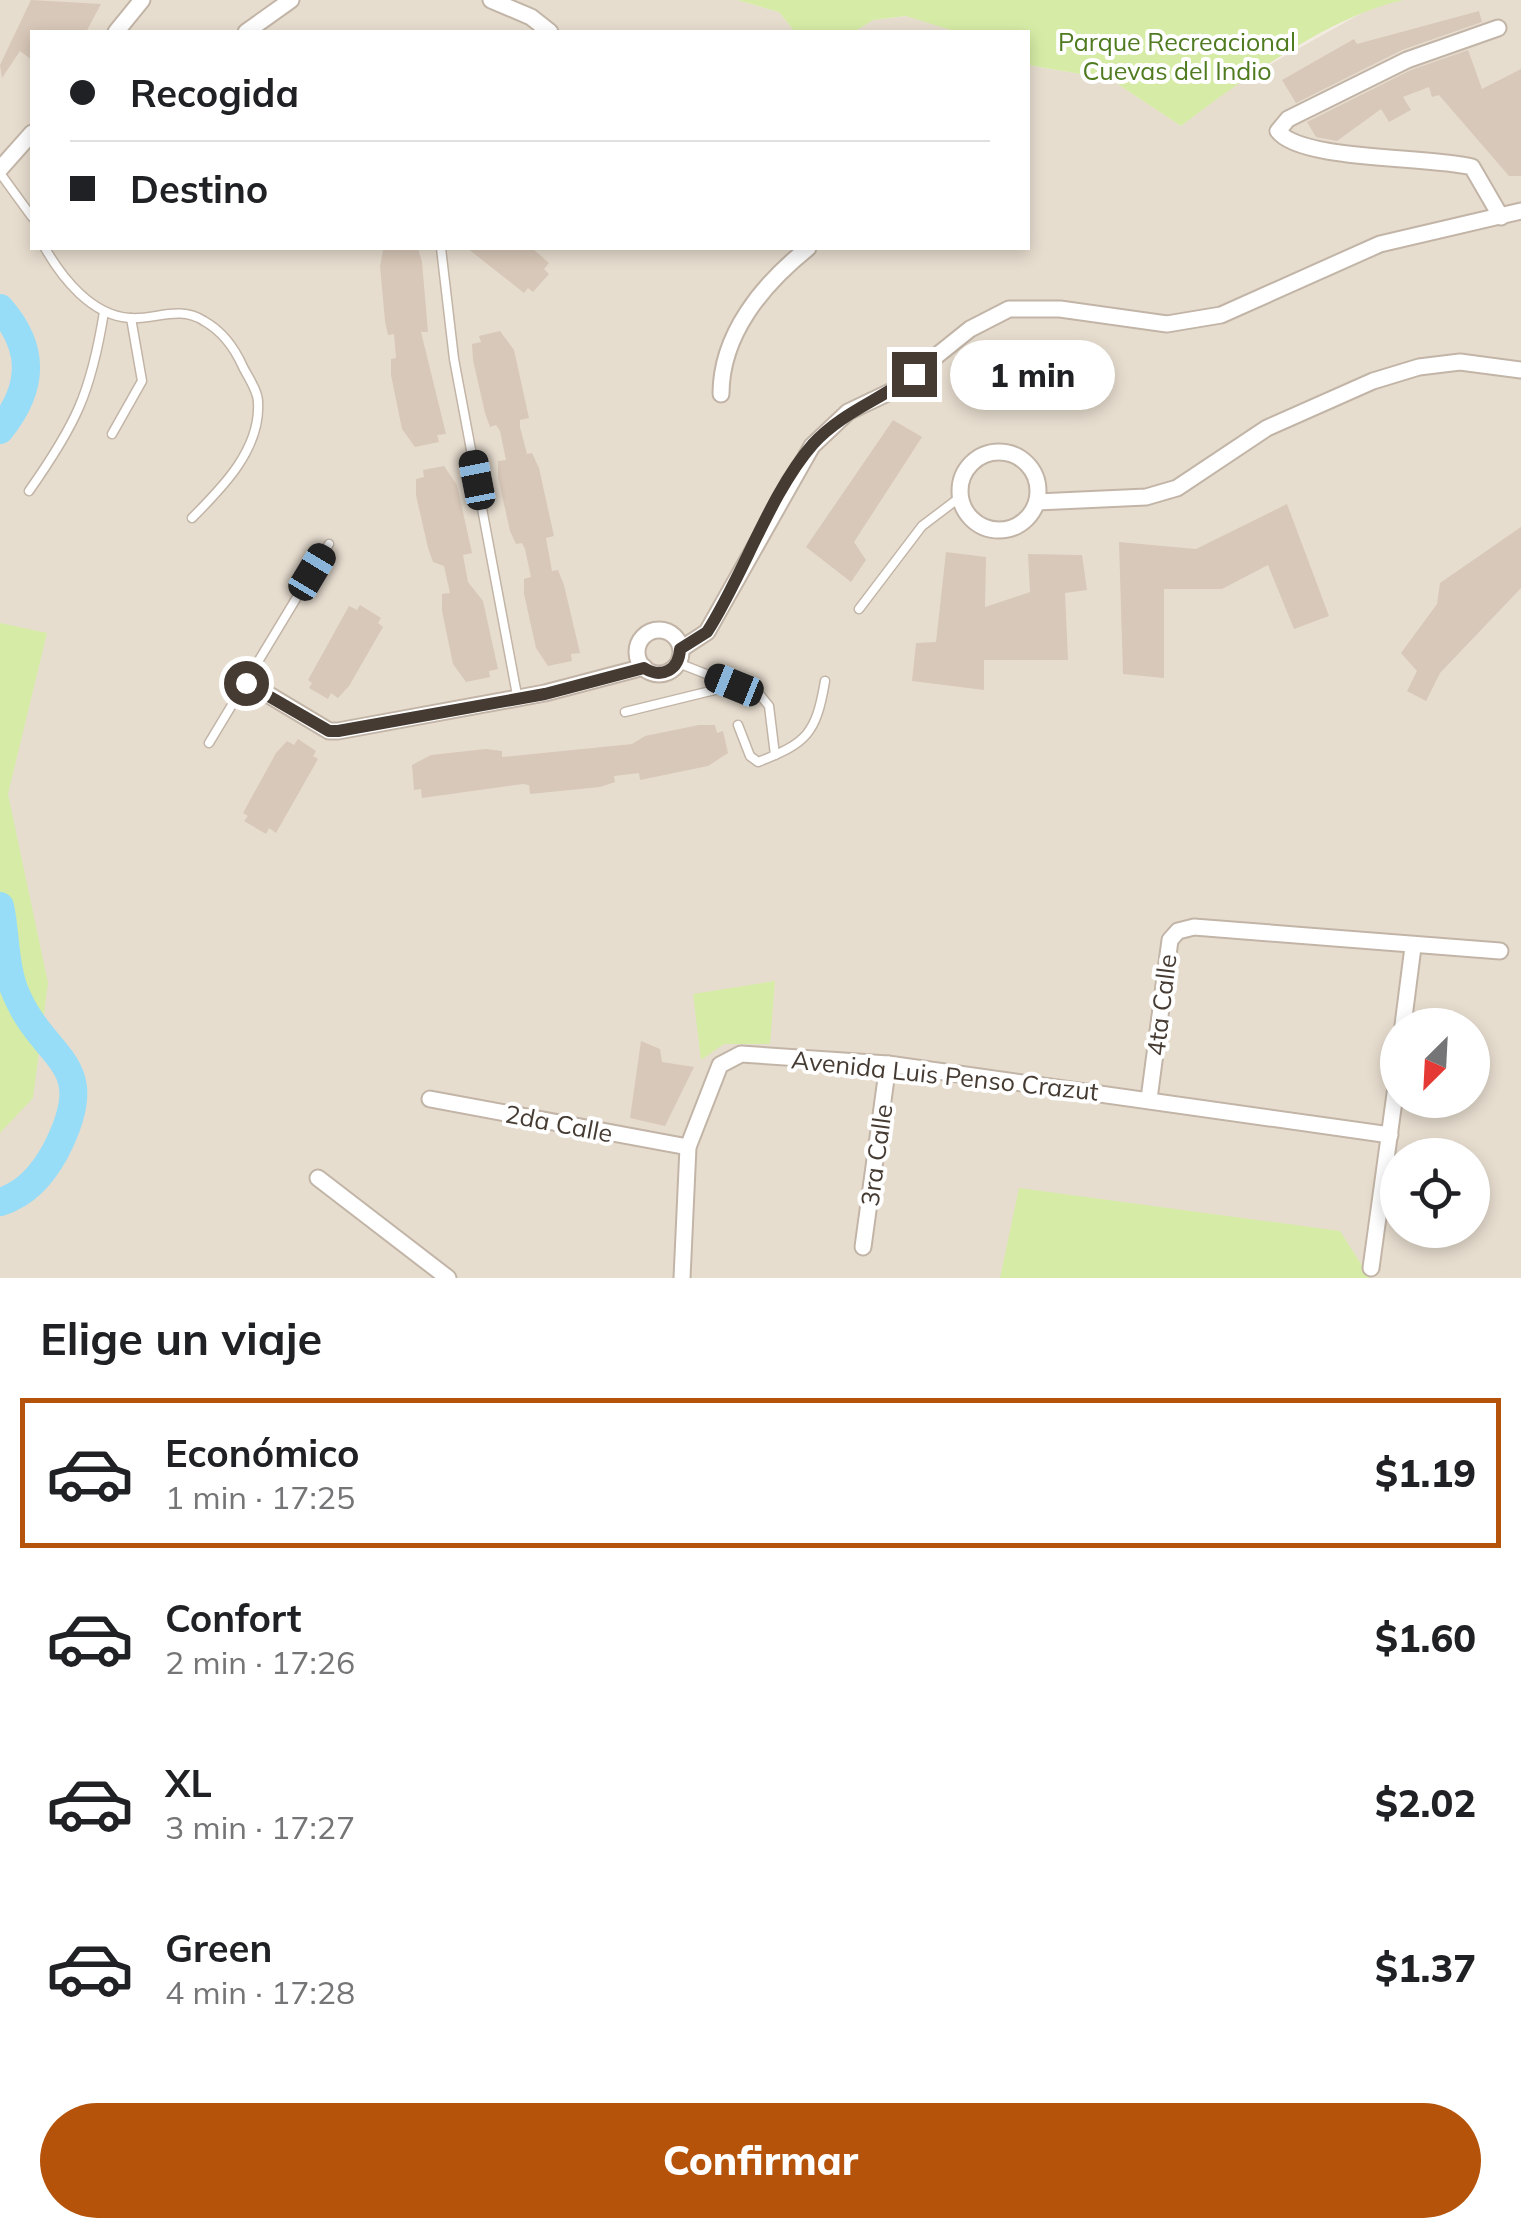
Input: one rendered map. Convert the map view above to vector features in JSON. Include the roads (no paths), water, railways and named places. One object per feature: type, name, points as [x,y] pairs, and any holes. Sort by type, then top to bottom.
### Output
[{"type":"street","points":[[118,30],[142,0]]},
{"type":"street","points":[[249,30],[291,0]]},
{"type":"street","points":[[491,0],[532,17],[548,30]]},
{"type":"street","points":[[1498,28],[1406,60],[1288,119],[1278,131],[1306,148],[1444,160],[1472,167],[1500,216]]},
{"type":"street","points":[[0,171],[30,135]]},
{"type":"street","points":[[269,696],[329,731],[338,731],[516,696],[545,694],[644,668],[660,674],[707,632],[812,446],[848,412],[894,390],[970,329],[1010,309],[1060,309],[1167,324],[1221,315],[1380,244],[1521,211]]},
{"type":"street","points":[[721,394],[721,368],[738,328],[777,277],[806,250]]},
{"type":"street","points":[[1037,502],[1146,498],[1176,488],[1267,428],[1373,382],[1420,367],[1460,362],[1521,370]]},
{"type":"street","points":[[994,451],[1019,457],[1036,476],[1037,502],[1022,523],[997,530],[972,520],[960,498],[965,468],[994,451]]},
{"type":"street","points":[[644,668],[636,652],[646,633],[668,632],[679,656]]},
{"type":"street","name":"4ta Calle","points":[[1149,1099],[1170,940],[1178,931],[1194,927],[1413,947]]},
{"type":"street","points":[[1405,1008],[1413,947],[1500,951]]},
{"type":"street","name":"Avenida Luis Penso Crazut","points":[[682,1278],[688,1147],[714,1076],[730,1057],[888,1064],[1390,1136]]},
{"type":"street","name":"3ra Calle","points":[[863,1247],[888,1064]]},
{"type":"street","name":"2da Calle","points":[[430,1098],[688,1147]]},
{"type":"street","points":[[1371,1268],[1392,1118]]},
{"type":"street","points":[[318,1178],[448,1278]]},
{"type":"lane","points":[[0,171],[30,214]]},
{"type":"lane","points":[[46,250],[61,276],[104,312],[131,318],[168,311],[203,320],[235,349],[258,399],[254,434],[228,482],[192,518]]},
{"type":"lane","points":[[440,250],[454,359],[516,696]]},
{"type":"lane","points":[[29,490],[60,446],[90,388],[104,312]]},
{"type":"lane","points":[[112,434],[142,380],[131,318]]},
{"type":"lane","points":[[859,609],[922,526],[960,498]]},
{"type":"lane","points":[[210,743],[329,544]]},
{"type":"lane","points":[[679,656],[760,695],[769,706],[775,755]]},
{"type":"lane","points":[[738,725],[750,756],[758,762],[800,744],[809,735],[820,710],[825,681]]},
{"type":"lane","points":[[246,683],[269,696]]},
{"type":"lane","points":[[625,712],[734,685]]},
{"type":"waterway","points":[[0,308],[20,339],[26,369],[19,399],[0,430]]},
{"type":"waterway","points":[[0,906],[14,989],[26,1014],[64,1063],[73,1097],[68,1121],[45,1168],[25,1189],[0,1202]]},
{"type":"park label","name":"Parque Recreacional Cuevas del Indio","points":[[1177,56]]}]
